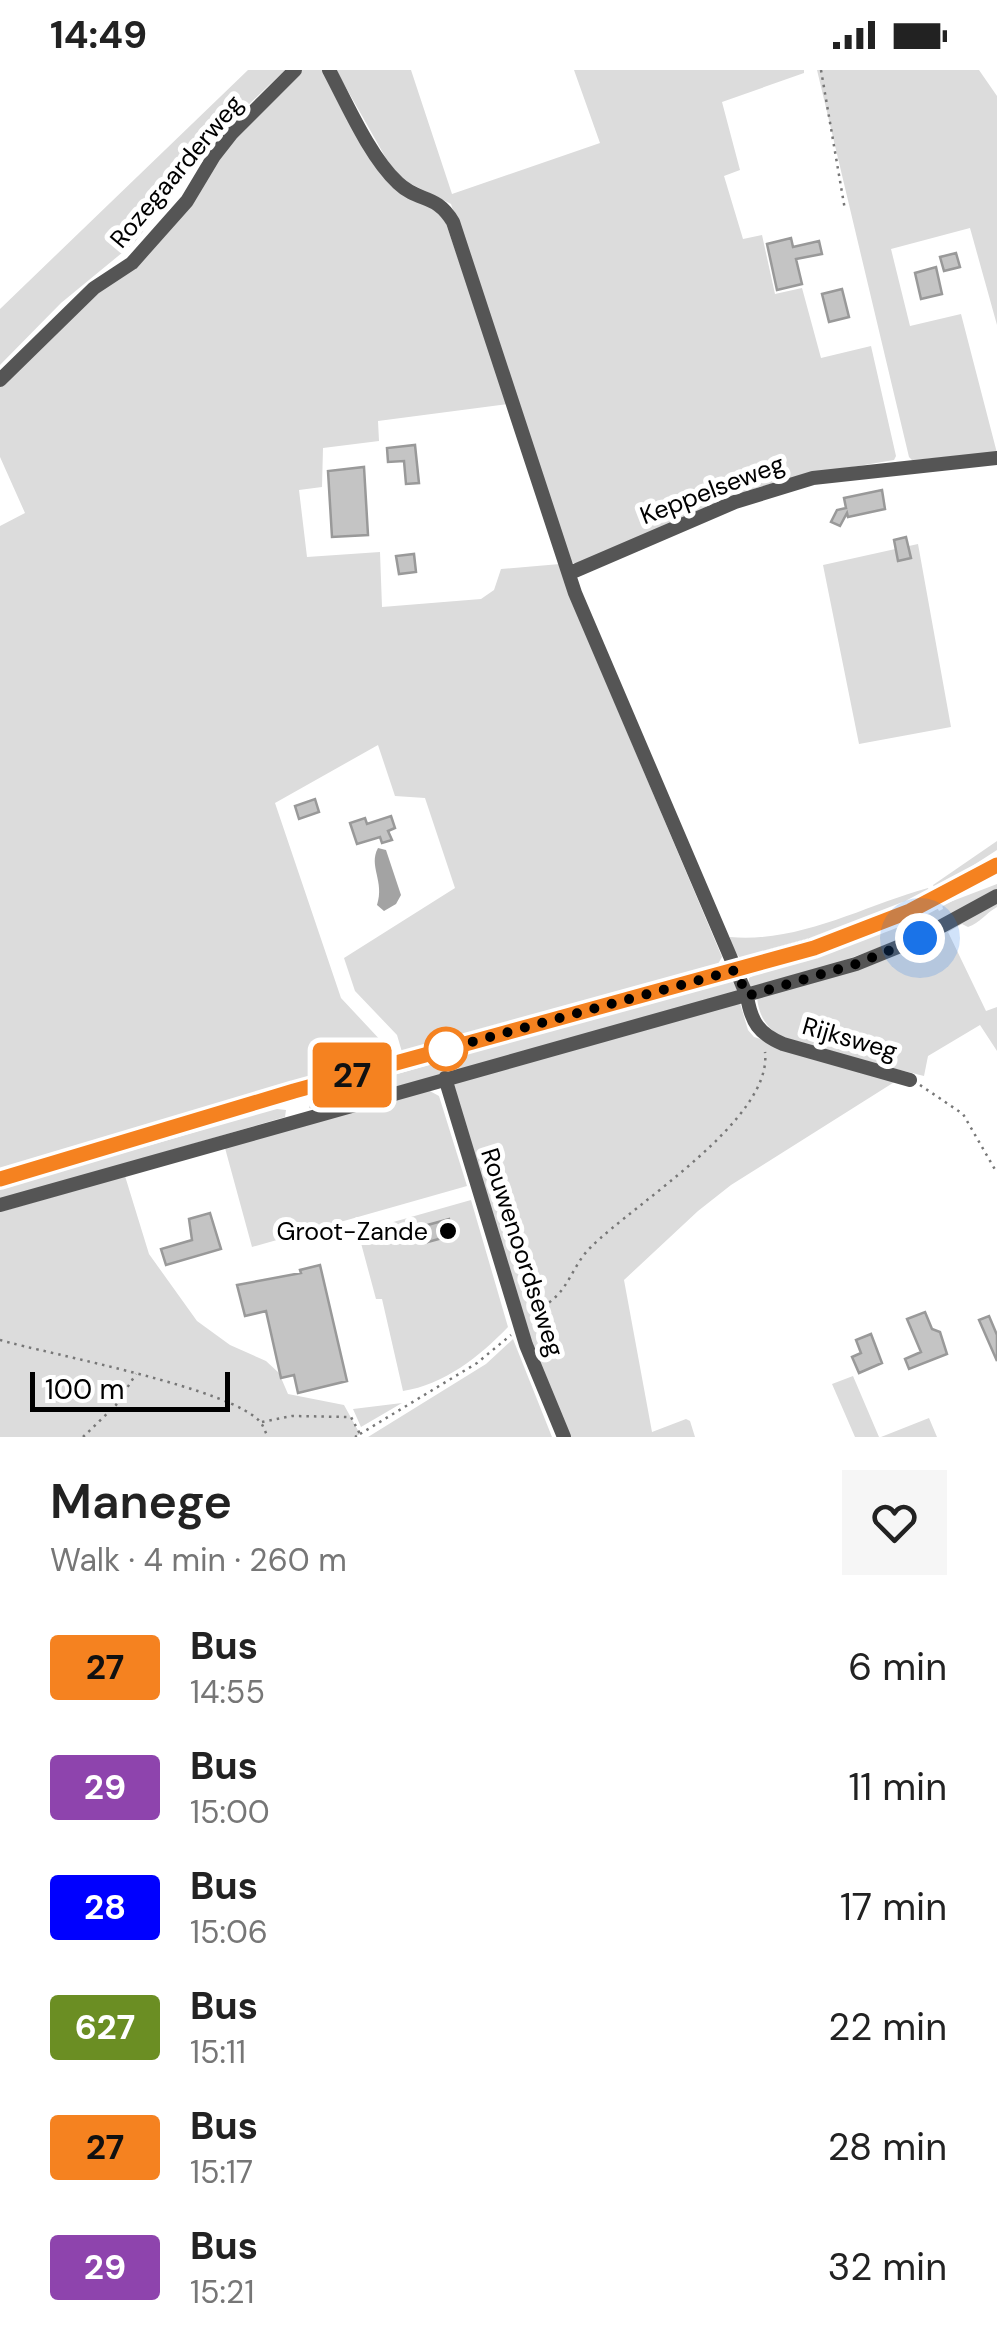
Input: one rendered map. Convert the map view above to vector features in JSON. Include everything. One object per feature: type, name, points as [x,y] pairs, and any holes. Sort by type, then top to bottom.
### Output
[{"type":"main road","points":[[0,1179],[294,1091],[814,948],[894,918],[996,866]]},
{"type":"street","name":"Rozegaarderweg","points":[[0,380],[94,288],[132,263],[186,202],[232,133],[295,70]]},
{"type":"street","name":"Rijksweg","points":[[329,70],[384,168],[401,186],[443,205],[453,222],[575,593],[762,1036],[910,1080]]},
{"type":"street","name":"Keppelseweg","points":[[570,573],[734,502],[814,478],[997,458]]},
{"type":"street","name":"Rijksweg","points":[[0,1205],[856,964],[948,924],[997,896]]},
{"type":"street","name":"Rouwenoordseweg","points":[[445,1078],[521,1326],[564,1437]]},
{"type":"street","points":[[294,1091],[303,1118]]},
{"type":"path","points":[[821,70],[845,210]]},
{"type":"path","points":[[260,1422],[292,1416],[351,1417],[358,1436],[477,1363],[560,1293],[589,1248],[684,1171],[753,1100],[766,1067],[762,1036]]},
{"type":"path","points":[[910,1080],[963,1114],[997,1173]]},
{"type":"path","points":[[0,1340],[210,1396],[260,1422],[268,1437]]},
{"type":"path","points":[[83,1437],[116,1405],[136,1374]]},
{"type":"shaded area","points":[[248,70],[285,70],[224,128],[134,243],[61,303],[0,365],[0,309]]},
{"type":"shaded area","points":[[300,70],[323,70],[384,177],[441,209],[508,404],[378,421],[379,441],[323,448],[322,487],[299,490],[307,557],[380,552],[382,607],[481,599],[494,590],[501,569],[560,564],[568,592],[722,957],[718,964],[402,1052],[397,1035],[355,991],[344,958],[455,888],[425,798],[395,796],[378,745],[275,803],[341,998],[384,1044],[387,1057],[0,1172],[0,526],[25,513],[0,457],[0,380],[146,244],[222,145]]},
{"type":"shaded area","points":[[336,70],[411,70],[452,194],[600,143],[574,70],[804,70],[722,102],[740,170],[724,176],[743,239],[762,235],[775,294],[802,288],[821,358],[871,346],[894,460],[759,487],[578,564],[570,562],[451,204],[403,180],[387,160]]},
{"type":"shaded area","points":[[817,70],[979,70],[997,96],[997,325],[970,228],[891,249],[910,326],[961,314],[997,453],[912,460],[909,457]]},
{"type":"shaded area","points":[[918,544],[951,727],[859,744],[823,565]]},
{"type":"shaded area","points":[[997,841],[997,850],[935,890],[933,885]]},
{"type":"shaded area","points":[[378,848],[386,850],[401,895],[396,904],[384,911],[377,905]]},
{"type":"shaded area","points":[[997,884],[997,890],[968,906],[879,947],[787,979],[755,988],[748,986],[749,978],[759,972],[937,907],[939,911],[942,905]]},
{"type":"shaded area","points":[[928,888],[930,893],[819,937],[741,959],[731,948],[730,937],[806,929]]},
{"type":"shaded area","points":[[997,901],[997,907],[976,923],[968,927],[962,924],[948,932],[986,1011],[997,1007],[997,1051],[980,1025],[928,1056],[924,1076],[789,1042],[763,1018],[757,997]]},
{"type":"shaded area","points":[[730,978],[740,993],[309,1108],[311,1099]]},
{"type":"shaded area","points":[[740,1003],[754,1037],[896,1081],[731,1185],[624,1280],[652,1432],[686,1419],[695,1437],[566,1437],[545,1389],[451,1083]]},
{"type":"shaded area","points":[[428,1090],[439,1096],[467,1186],[252,1247],[225,1148]]},
{"type":"shaded area","points":[[277,1109],[286,1110],[285,1117],[0,1200],[0,1188]]},
{"type":"shaded area","points":[[125,1176],[149,1254],[197,1321],[230,1345],[266,1361],[279,1373],[288,1394],[344,1405],[360,1434],[0,1437],[0,1212]]},
{"type":"shaded area","points":[[471,1200],[508,1327],[460,1368],[433,1383],[403,1391],[382,1299],[376,1299],[358,1232]]},
{"type":"shaded area","points":[[513,1339],[552,1437],[368,1437],[486,1364]]},
{"type":"shaded area","points":[[853,1376],[879,1437],[855,1437],[832,1384]]},
{"type":"shaded area","points":[[402,1403],[361,1427],[353,1409]]},
{"type":"shaded area","points":[[929,1418],[937,1437],[881,1437]]},
{"type":"building","points":[[791,238],[793,247],[819,241],[822,254],[796,259],[802,284],[777,290],[767,244]]},
{"type":"building","points":[[956,253],[960,267],[944,271],[940,257]]},
{"type":"building","points":[[936,267],[942,294],[921,299],[915,273]]},
{"type":"building","points":[[842,289],[849,317],[829,322],[822,294]]},
{"type":"building","points":[[415,445],[419,483],[406,484],[404,461],[388,462],[387,448]]},
{"type":"building","points":[[364,467],[368,535],[332,537],[328,471]]},
{"type":"building","points":[[882,490],[885,509],[848,517],[847,513],[840,526],[831,522],[837,510],[846,508],[844,498]]},
{"type":"building","points":[[906,537],[911,558],[898,561],[894,540]]},
{"type":"building","points":[[414,554],[416,572],[399,574],[396,556]]},
{"type":"building","points":[[315,799],[319,812],[299,819],[295,806]]},
{"type":"building","points":[[391,816],[395,828],[388,831],[392,840],[382,843],[380,837],[357,844],[350,823],[365,818],[367,824]]},
{"type":"building","points":[[210,1213],[221,1249],[166,1265],[161,1249],[192,1240],[189,1219]]},
{"type":"building","points":[[449,1219],[453,1235],[428,1242],[424,1226]]},
{"type":"building","points":[[320,1265],[347,1381],[298,1393],[294,1375],[281,1378],[266,1311],[245,1316],[237,1285],[301,1273],[300,1270]]},
{"type":"building","points":[[925,1312],[932,1329],[940,1332],[947,1354],[909,1369],[905,1359],[921,1352],[907,1319]]},
{"type":"building","points":[[989,1316],[997,1335],[997,1361],[979,1320]]},
{"type":"building","points":[[871,1334],[882,1363],[859,1373],[852,1357],[861,1353],[856,1340]]},
{"type":"bus line","name":"27","points":[[0,1179],[294,1091],[814,948],[910,911],[997,865]]},
{"type":"place","name":"Groot-Zande","points":[[448,1231]]},
{"type":"route","points":[[446,1049],[442,1050],[736,970],[747,996],[856,964],[920,938]]}]
